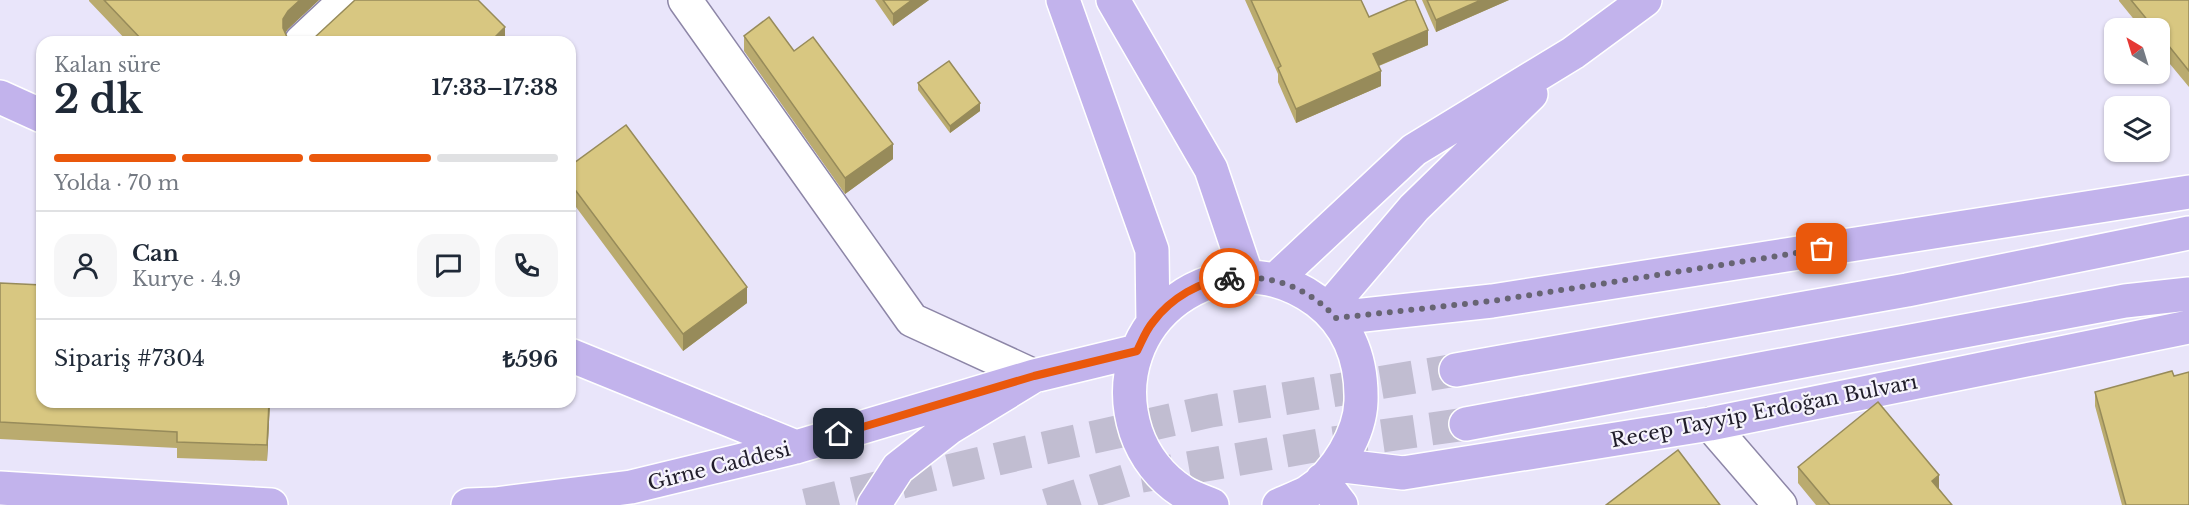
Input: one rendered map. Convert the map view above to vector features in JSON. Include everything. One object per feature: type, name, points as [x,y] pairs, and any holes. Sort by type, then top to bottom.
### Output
[{"type":"main road","points":[[1063,0],[1152,250],[1153,322]]},
{"type":"main road","points":[[1113,0],[1211,169],[1261,278]]},
{"type":"main road","points":[[1261,278],[1414,150],[1573,53],[1645,0]]},
{"type":"main road","points":[[1332,314],[1414,208],[1573,53]]},
{"type":"main road","points":[[0,97],[36,113]]},
{"type":"main road","points":[[1332,314],[1492,301],[2189,192]]},
{"type":"main road","points":[[1456,370],[1906,290],[2189,234]]},
{"type":"main road","points":[[1212,505],[1183,492],[1158,471],[1140,445],[1130,414],[1129,382],[1137,351],[1153,322],[1171,302],[1194,288],[1220,279],[1261,278],[1301,290],[1332,314],[1353,346],[1362,377],[1361,411],[1351,442],[1333,483],[1279,505]]},
{"type":"main road","points":[[1466,424],[2125,301],[2189,294]]},
{"type":"main road","name":"Recep Tayyip Erdoğan Bulvarı","points":[[1333,483],[1710,423],[2189,327]]},
{"type":"main road","points":[[874,505],[898,468],[949,428],[1034,376],[1137,351]]},
{"type":"main road","points":[[576,357],[796,447]]},
{"type":"main road","name":"Girne Caddesi","points":[[468,505],[495,504],[631,487],[796,447],[1034,376]]},
{"type":"main road","points":[[0,488],[271,505]]},
{"type":"street","points":[[307,36],[346,0]]},
{"type":"street","points":[[685,0],[912,320],[1034,376]]},
{"type":"street","points":[[1710,423],[1780,505]]},
{"type":"building","points":[[104,0],[300,0],[283,19],[283,28],[287,36],[138,36]]},
{"type":"building","points":[[355,0],[478,0],[505,27],[496,36],[316,36]]},
{"type":"building","points":[[883,0],[912,0],[893,14]]},
{"type":"building","points":[[1251,0],[1361,0],[1369,17],[1408,0],[1415,0],[1428,30],[1373,54],[1381,71],[1296,109],[1278,68],[1281,66]]},
{"type":"building","points":[[1427,0],[1481,0],[1436,20]]},
{"type":"building","points":[[2131,0],[2189,0],[2189,71],[2170,47],[2170,18],[2146,18]]},
{"type":"building","points":[[769,17],[794,51],[813,37],[893,144],[845,178],[744,36]]},
{"type":"building","points":[[949,61],[980,103],[950,126],[918,83]]},
{"type":"building","points":[[626,125],[747,287],[683,334],[576,191],[576,162]]},
{"type":"building","points":[[0,283],[36,285],[36,408],[269,408],[267,445],[177,442],[177,432],[0,422]]},
{"type":"building","points":[[2172,371],[2174,376],[2189,372],[2189,505],[2126,505],[2095,392]]},
{"type":"building","points":[[1878,402],[1939,475],[1932,481],[1952,505],[1830,505],[1798,467]]},
{"type":"building","points":[[1678,450],[1720,505],[1606,505]]},
{"type":"tunnel","points":[[806,505],[1211,411],[1456,370]]},
{"type":"tunnel","points":[[1047,505],[1137,477],[1319,445],[1466,424]]},
{"type":"way so far","points":[[1229,278],[1247,276],[1275,280],[1301,290],[1328,309],[1336,318],[1492,301],[1822,249]]},
{"type":"route","points":[[839,434],[1034,376],[1137,351],[1153,322],[1171,302],[1194,288],[1229,278]]}]
